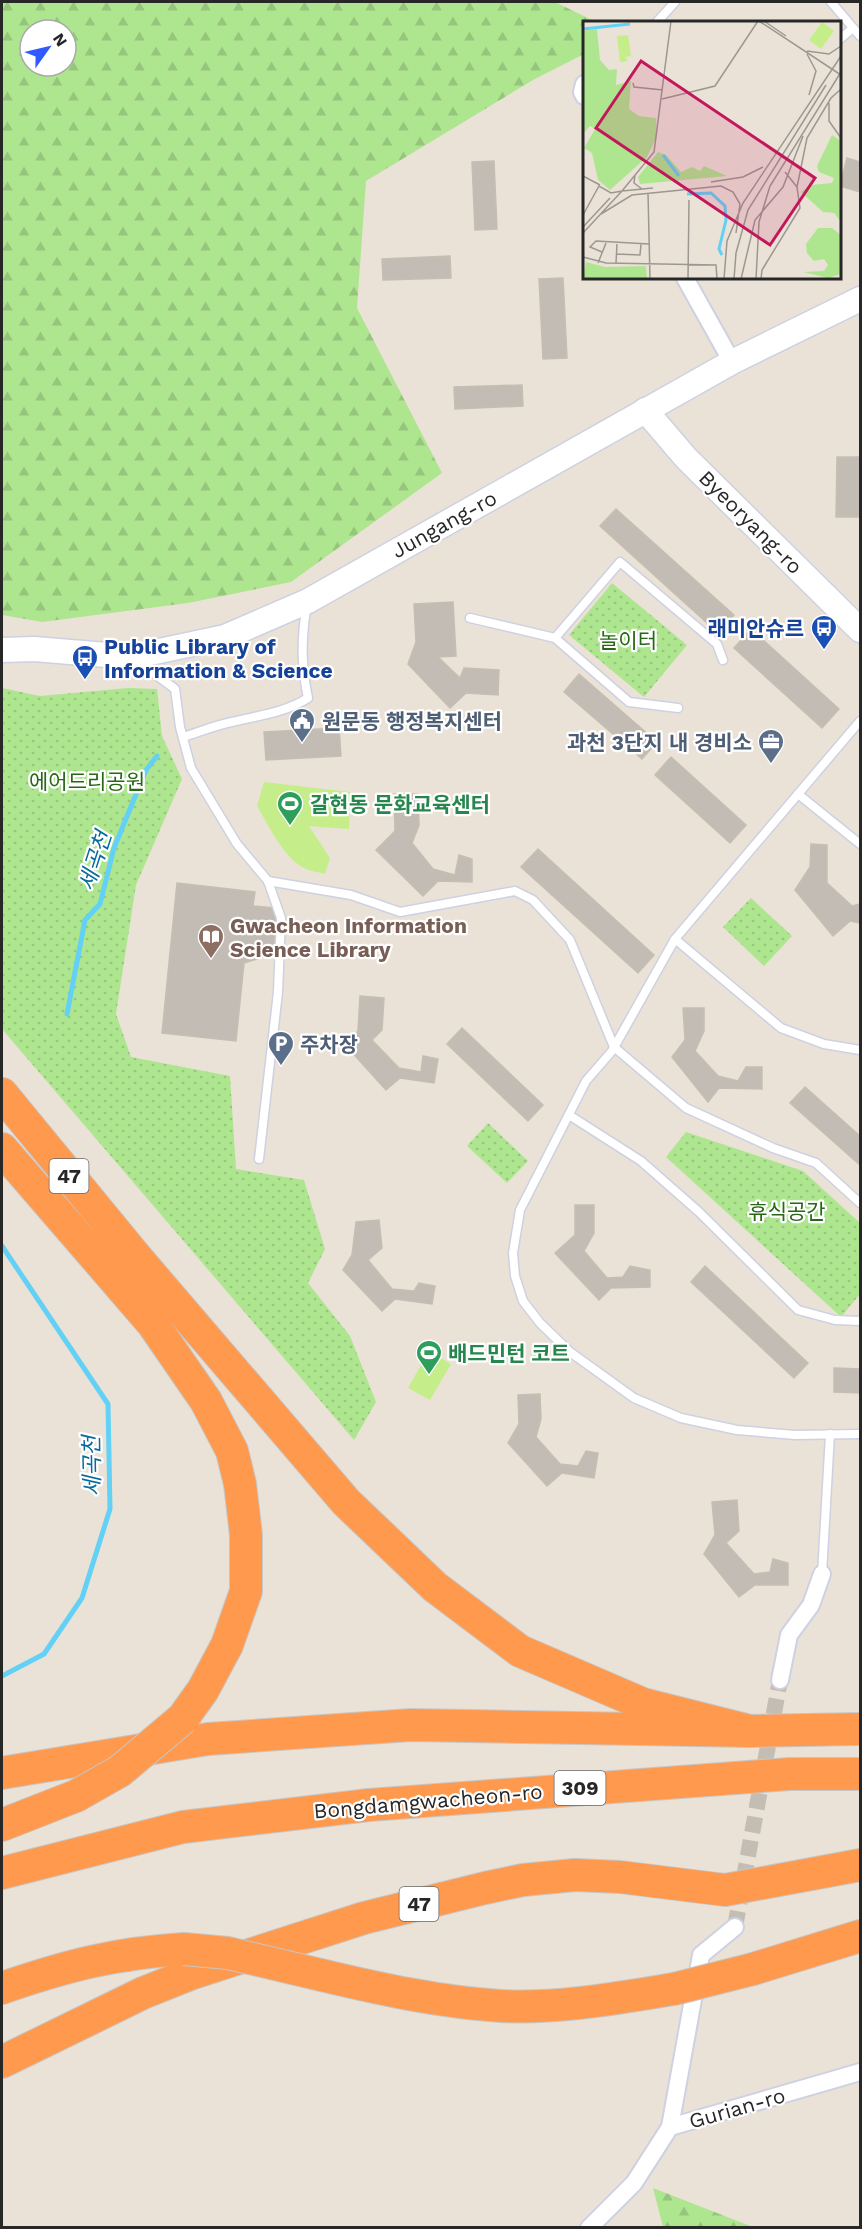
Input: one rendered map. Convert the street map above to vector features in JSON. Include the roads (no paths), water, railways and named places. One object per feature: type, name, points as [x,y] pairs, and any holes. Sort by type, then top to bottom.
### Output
[{"type":"highway","name":"47","points":[[2,1094],[136,1257],[346,1502],[435,1587],[520,1651],[643,1704],[750,1731]]},
{"type":"highway","points":[[2,1149],[153,1324],[206,1401],[232,1451],[240,1484],[246,1535],[246,1591],[227,1645],[203,1690],[183,1718],[120,1772],[76,1796],[2,1826]]},
{"type":"highway","name":"47","points":[[2,1773],[208,1739],[411,1725],[750,1731],[861,1729]]},
{"type":"highway","name":"Bongdamgwacheon-ro","points":[[2,1873],[183,1827],[369,1804],[790,1774],[861,1774]]},
{"type":"highway","name":"47","points":[[2,2061],[143,1993],[193,1973],[364,1918],[485,1888],[524,1880],[575,1875],[620,1877],[725,1890],[861,1865]]},
{"type":"highway","points":[[2,1988],[67,1966],[130,1952],[184,1949],[228,1953],[412,1996],[502,2006],[588,2003],[674,1989],[753,1969],[861,1936]]},
{"type":"street","points":[[686,279],[732,362]]},
{"type":"street","name":"Jungang-ro","points":[[2,650],[34,649],[131,657],[225,638],[308,601],[732,362],[861,299]]},
{"type":"street","name":"Byeoryang-ro","points":[[645,410],[686,458],[861,630]]},
{"type":"street","points":[[780,1680],[789,1635],[811,1605],[822,1574]]},
{"type":"street","points":[[670,2127],[700,1954],[735,1927]]},
{"type":"street","name":"Gurian-ro","points":[[589,2228],[634,2183],[670,2127],[861,2072]]},
{"type":"lane","points":[[658,21],[675,2]]},
{"type":"lane","points":[[831,2],[861,36]]},
{"type":"lane","points":[[841,38],[853,28]]},
{"type":"lane","points":[[555,638],[620,562],[717,644],[723,660]]},
{"type":"lane","points":[[183,737],[231,722],[285,711],[308,698],[302,671],[300,640],[308,601]]},
{"type":"lane","points":[[470,618],[555,638],[629,702],[678,708]]},
{"type":"lane","points":[[131,657],[175,689],[191,768],[210,804],[237,844],[268,881],[281,918],[278,992],[259,1159]]},
{"type":"lane","points":[[861,721],[675,939],[614,1047],[586,1081],[520,1210],[513,1253],[515,1276],[524,1301],[540,1323],[570,1352],[634,1398],[681,1418],[737,1430],[795,1435],[861,1434]]},
{"type":"lane","points":[[798,794],[861,844]]},
{"type":"lane","points":[[268,881],[351,895],[400,912],[515,891],[533,900],[570,940],[614,1047],[686,1108],[773,1148],[816,1163],[861,1203]]},
{"type":"lane","points":[[675,939],[781,1028],[824,1044],[861,1050]]},
{"type":"lane","points":[[569,1115],[641,1161],[699,1212],[798,1310],[835,1320],[861,1321]]},
{"type":"lane","points":[[822,1574],[830,1434]]},
{"type":"waterway","name":"세곡천","points":[[67,1014],[85,920],[100,904],[114,848],[146,770],[157,756]]},
{"type":"waterway","name":"세곡천","points":[[2,1246],[108,1404],[110,1509],[82,1598],[44,1654],[2,1676]]},
{"type":"tunnel","points":[[735,1927],[780,1680]]},
{"type":"place","name":"래미안슈르","points":[[824,651]]},
{"type":"place","name":"Public Library of Information & Science","points":[[85,681]]},
{"type":"place","name":"원문동 행정복지센터","points":[[302,744]]},
{"type":"place","name":"과천 3단지 내 경비소","points":[[771,765]]},
{"type":"place","name":"갈현동 문화교육센터","points":[[290,827]]},
{"type":"place","name":"Gwacheon Information Science Library","points":[[211,960]]},
{"type":"place","name":"주차장","points":[[281,1067]]},
{"type":"place","name":"배드민턴 코트","points":[[429,1376]]},
{"type":"park label","name":"놀이터","points":[[628,640]]},
{"type":"park label","name":"에어드리공원","points":[[87,781]]},
{"type":"park label","name":"휴식공간","points":[[787,1211]]}]
